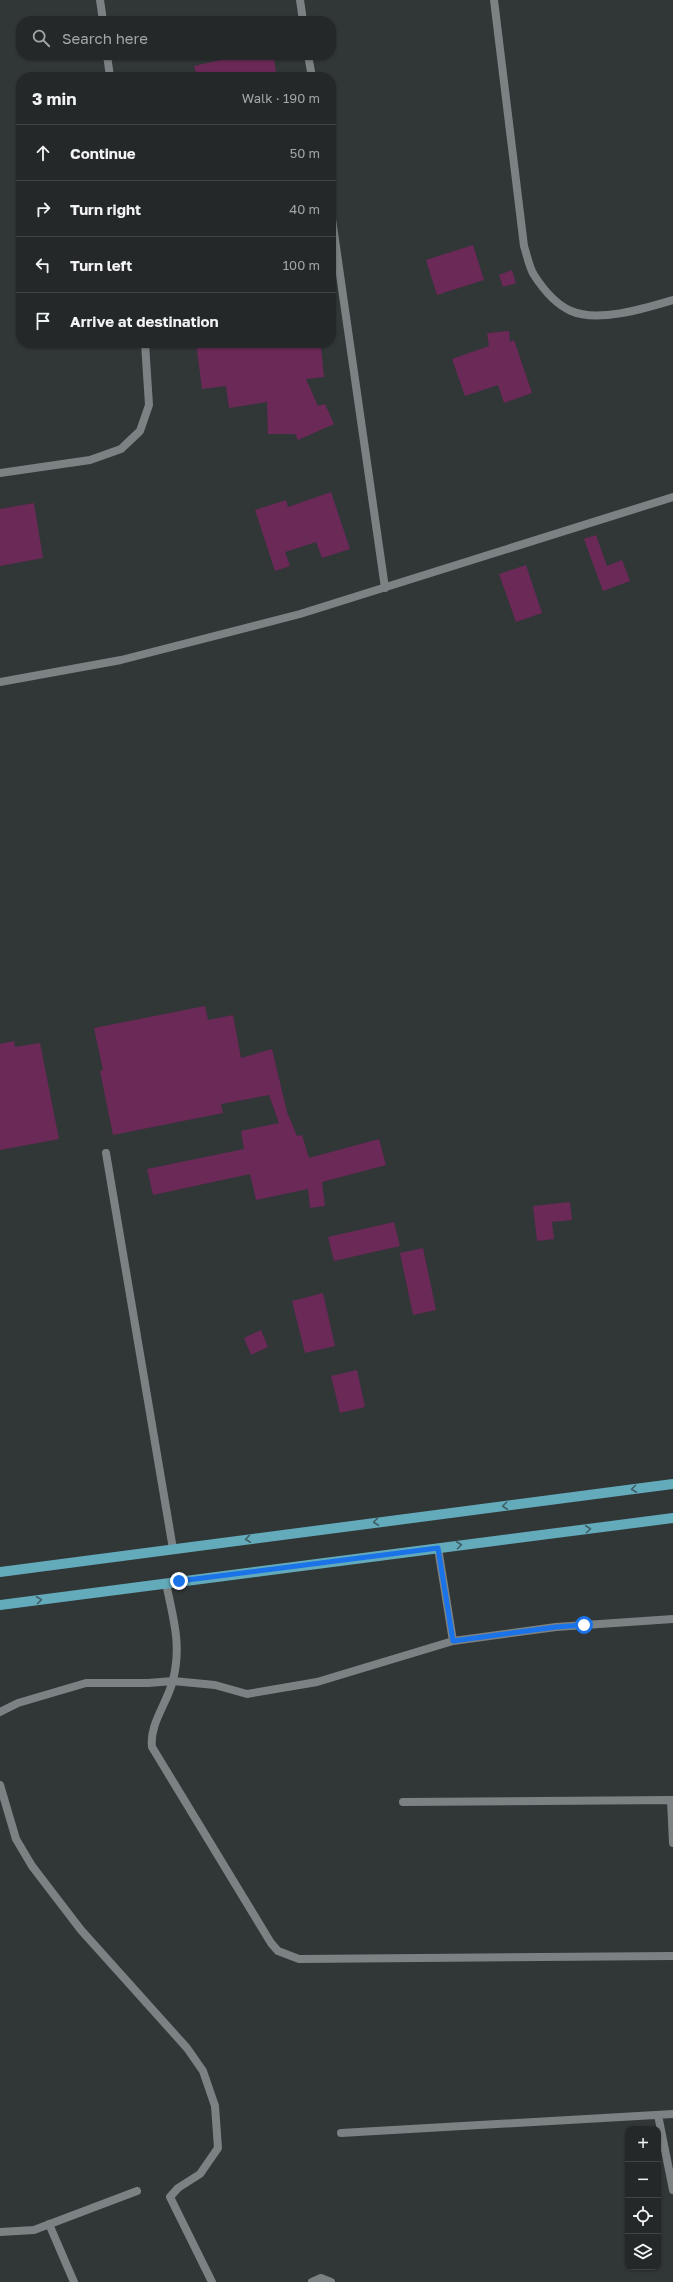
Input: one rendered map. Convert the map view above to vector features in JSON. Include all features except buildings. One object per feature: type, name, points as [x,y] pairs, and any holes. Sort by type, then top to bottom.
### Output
[{"type":"main road","points":[[0,1572],[673,1484]]},
{"type":"main road","points":[[0,1605],[673,1518]]},
{"type":"street","points":[[100,0],[102,16]]},
{"type":"street","points":[[300,0],[303,16]]},
{"type":"street","points":[[494,0],[524,246],[533,274],[549,296],[571,311],[589,315],[619,314],[673,300]]},
{"type":"street","points":[[108,60],[109,72]]},
{"type":"street","points":[[309,60],[311,72]]},
{"type":"street","points":[[336,247],[385,588]]},
{"type":"street","points":[[0,473],[90,460],[121,449],[140,431],[149,405],[145,348]]},
{"type":"street","points":[[0,682],[121,660],[300,614],[673,497]]},
{"type":"street","points":[[106,1154],[173,1549]]},
{"type":"street","points":[[438,1548],[453,1641]]},
{"type":"street","points":[[166,1583],[178,1639],[173,1680],[150,1736],[152,1747],[267,1936],[278,1951],[299,1959],[673,1956]]},
{"type":"street","points":[[0,1712],[18,1702],[86,1683],[148,1683],[173,1680],[215,1685],[247,1694],[317,1682],[453,1641],[556,1627],[673,1619]]},
{"type":"street","points":[[0,1785],[16,1839],[32,1866],[81,1930],[188,2048],[203,2071],[215,2106],[218,2148],[200,2174],[178,2188],[170,2197],[212,2282]]},
{"type":"street","points":[[403,1802],[672,1800],[673,1843]]},
{"type":"street","points":[[340,2132],[673,2114]]},
{"type":"street","points":[[658,2115],[673,2190]]},
{"type":"street","points":[[0,2232],[34,2230],[137,2191]]},
{"type":"street","points":[[49,2224],[74,2282]]},
{"type":"street","points":[[312,2282],[321,2278],[331,2282]]},
{"type":"route","points":[[179,1581],[438,1548],[453,1641],[556,1627],[584,1625]]}]
